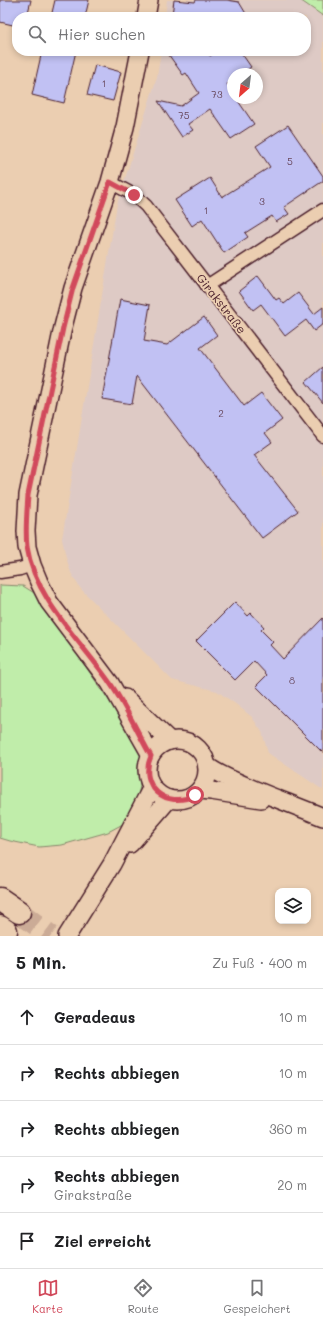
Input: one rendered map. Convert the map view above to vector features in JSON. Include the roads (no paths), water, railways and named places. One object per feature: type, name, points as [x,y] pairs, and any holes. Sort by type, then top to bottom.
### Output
[{"type":"highway","points":[[0,899],[19,912]]},
{"type":"main road","points":[[147,12],[149,0]]},
{"type":"main road","points":[[139,56],[125,127],[110,182],[73,288],[53,372],[28,495],[26,531],[32,565],[39,582],[53,607],[110,683],[151,756]]},
{"type":"main road","points":[[110,683],[170,740]]},
{"type":"main road","points":[[208,766],[206,779],[200,790],[189,798],[182,800],[169,799],[163,796],[152,787],[147,774],[147,768],[151,756],[159,746],[170,740],[180,740],[194,745],[202,752],[208,766],[214,771],[291,805],[323,817]]},
{"type":"main road","points":[[67,936],[112,864],[152,787]]},
{"type":"main road","points":[[200,790],[211,790],[291,805]]},
{"type":"main road","points":[[112,864],[169,799]]},
{"type":"street","name":"Girakstraße","points":[[110,182],[134,195],[146,206],[323,436]]},
{"type":"street","points":[[207,286],[323,210]]},
{"type":"street","points":[[0,572],[20,569],[32,565]]},
{"type":"tunnel","points":[[19,912],[51,936]]}]
